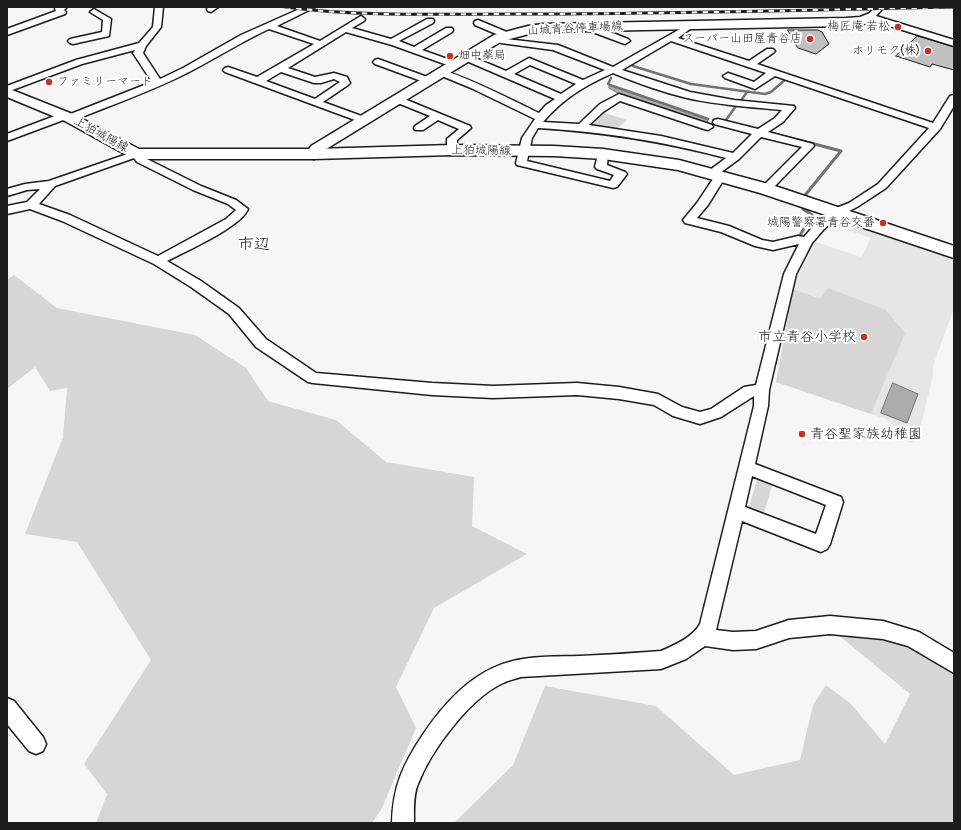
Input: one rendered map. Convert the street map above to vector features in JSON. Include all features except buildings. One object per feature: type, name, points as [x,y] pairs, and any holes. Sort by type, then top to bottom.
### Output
[{"type":"main road","name":"山城青谷停車場線","points":[[314,154],[316,149],[440,72],[502,37],[543,28],[846,22],[862,21],[870,16]]},
{"type":"main road","name":"上狛城陽線","points":[[7,91],[67,117],[136,154],[314,154],[452,150],[603,154],[679,165],[716,175],[954,252]]},
{"type":"street","points":[[7,32],[62,12],[59,9],[63,7]]},
{"type":"street","points":[[158,83],[138,52],[157,27],[159,7]]},
{"type":"street","points":[[7,138],[158,83],[186,70],[244,37],[311,7]]},
{"type":"street","points":[[870,16],[880,7]]},
{"type":"street","points":[[7,91],[74,48],[106,34],[107,19],[94,12]]},
{"type":"street","points":[[870,16],[954,42]]},
{"type":"street","points":[[258,81],[361,19]]},
{"type":"street","points":[[391,42],[430,21]]},
{"type":"street","points":[[478,23],[502,37],[504,40],[555,47],[613,70],[688,95],[734,103],[793,105],[779,120],[760,133],[716,175],[702,205],[689,220],[725,229],[759,243],[773,246],[798,240],[808,241]]},
{"type":"street","points":[[603,154],[601,167],[621,174],[613,185],[521,163],[527,138],[550,107],[583,83],[625,65],[686,29],[686,25]]},
{"type":"street","points":[[268,26],[321,44]]},
{"type":"street","points":[[590,27],[625,41]]},
{"type":"street","points":[[345,29],[415,50],[506,74],[562,98]]},
{"type":"street","points":[[415,50],[449,30]]},
{"type":"street","points":[[670,38],[936,127]]},
{"type":"street","points":[[74,48],[142,45]]},
{"type":"street","points":[[720,83],[728,76],[770,51]]},
{"type":"street","points":[[506,74],[529,61],[583,83]]},
{"type":"street","points":[[378,62],[427,80]]},
{"type":"street","points":[[280,68],[314,80],[321,80],[327,76],[334,76],[344,79],[345,83],[315,103]]},
{"type":"street","points":[[228,70],[363,120]]},
{"type":"street","points":[[440,72],[474,86],[538,122],[638,134],[735,157]]},
{"type":"street","points":[[728,76],[755,86],[773,73]]},
{"type":"street","points":[[582,127],[611,100],[619,97],[713,125],[760,133],[809,146],[766,190]]},
{"type":"street","points":[[398,98],[466,128],[452,139],[452,150]]},
{"type":"street","points":[[402,823],[407,783],[420,757],[439,728],[457,706],[476,690],[498,675],[521,668],[661,660],[679,653],[703,637],[709,626],[761,406],[762,390],[790,274],[808,241],[820,226],[835,213],[873,193],[882,186],[936,127],[954,98]]},
{"type":"street","points":[[689,145],[713,125],[734,103]]},
{"type":"street","points":[[419,128],[437,116]]},
{"type":"street","points":[[7,193],[25,187],[51,184],[136,154],[141,160],[182,178],[197,188],[232,202],[242,209],[240,214],[230,222],[158,261]]},
{"type":"street","points":[[31,205],[51,184]]},
{"type":"street","points":[[862,222],[859,212],[873,193]]},
{"type":"street","points":[[7,210],[31,205],[66,218],[158,261],[196,284],[234,311],[261,343],[313,378],[432,389],[493,392],[577,389],[619,393],[658,400],[678,412],[700,418],[716,413],[749,391],[762,390]]},
{"type":"street","points":[[736,512],[821,544],[835,502],[746,467]]},
{"type":"street","points":[[703,637],[733,641],[756,640],[788,629],[830,625],[884,630],[912,638],[954,664]]},
{"type":"street","points":[[7,708],[36,744]]},
{"type":"shaded area","points":[[610,85],[708,119],[707,123],[632,101],[609,88]]},
{"type":"shaded area","points":[[602,112],[627,120],[616,130],[586,126]]},
{"type":"shaded area","name":"市立青谷小学校","points":[[851,223],[954,256],[954,308],[933,366],[933,375],[921,425],[914,442],[910,442],[886,419],[776,382],[795,280],[816,242],[861,257],[871,238],[847,230]]},
{"type":"shaded area","points":[[14,275],[57,308],[195,335],[246,368],[268,401],[336,420],[386,462],[474,477],[472,526],[527,554],[434,608],[396,687],[416,728],[381,810],[372,823],[96,823],[107,794],[84,764],[151,660],[77,542],[25,534],[63,437],[67,388],[50,391],[35,367],[7,389],[7,280]]},
{"type":"shaded area","points":[[828,288],[886,310],[905,333],[871,414],[776,382],[793,289],[820,299]]},
{"type":"shaded area","points":[[893,383],[918,394],[907,423],[881,413]]},
{"type":"shaded area","points":[[757,479],[772,485],[763,517],[748,511]]},
{"type":"shaded area","points":[[831,629],[884,635],[916,645],[954,670],[954,823],[454,823],[513,765],[545,686],[656,706],[734,775],[800,760],[813,705],[826,685],[850,703],[885,744],[910,694]]},
{"type":"waterway","points":[[666,37],[680,29]]},
{"type":"waterway","points":[[633,66],[691,84],[765,94],[771,92],[786,79]]},
{"type":"waterway","points":[[611,78],[608,84],[610,85],[708,119]]},
{"type":"waterway","points":[[740,102],[747,92]]},
{"type":"waterway","points":[[726,120],[736,106]]},
{"type":"waterway","points":[[767,132],[799,140]]},
{"type":"waterway","points":[[799,140],[803,141]]},
{"type":"waterway","points":[[799,140],[841,151],[802,199]]},
{"type":"waterway","points":[[799,237],[812,215],[803,209]]},
{"type":"railway","points":[[285,7],[372,14],[681,13],[954,7]]},
{"type":"place","name":"梅匠庵 若松","points":[[898,27]]},
{"type":"place","name":"スーパー山田屋青谷店","points":[[810,39]]},
{"type":"place","name":"ホリモク(株)","points":[[928,51]]},
{"type":"place","name":"畑中薬局","points":[[450,56]]},
{"type":"place","name":"ファミリーマート","points":[[49,82]]},
{"type":"place","name":"城陽警察署青谷交番","points":[[883,223]]},
{"type":"place","name":"市立青谷小学校","points":[[864,337]]},
{"type":"place","name":"青谷聖家族幼稚園","points":[[802,434]]},
{"type":"district","name":"市辺","points":[[254,245]]}]
